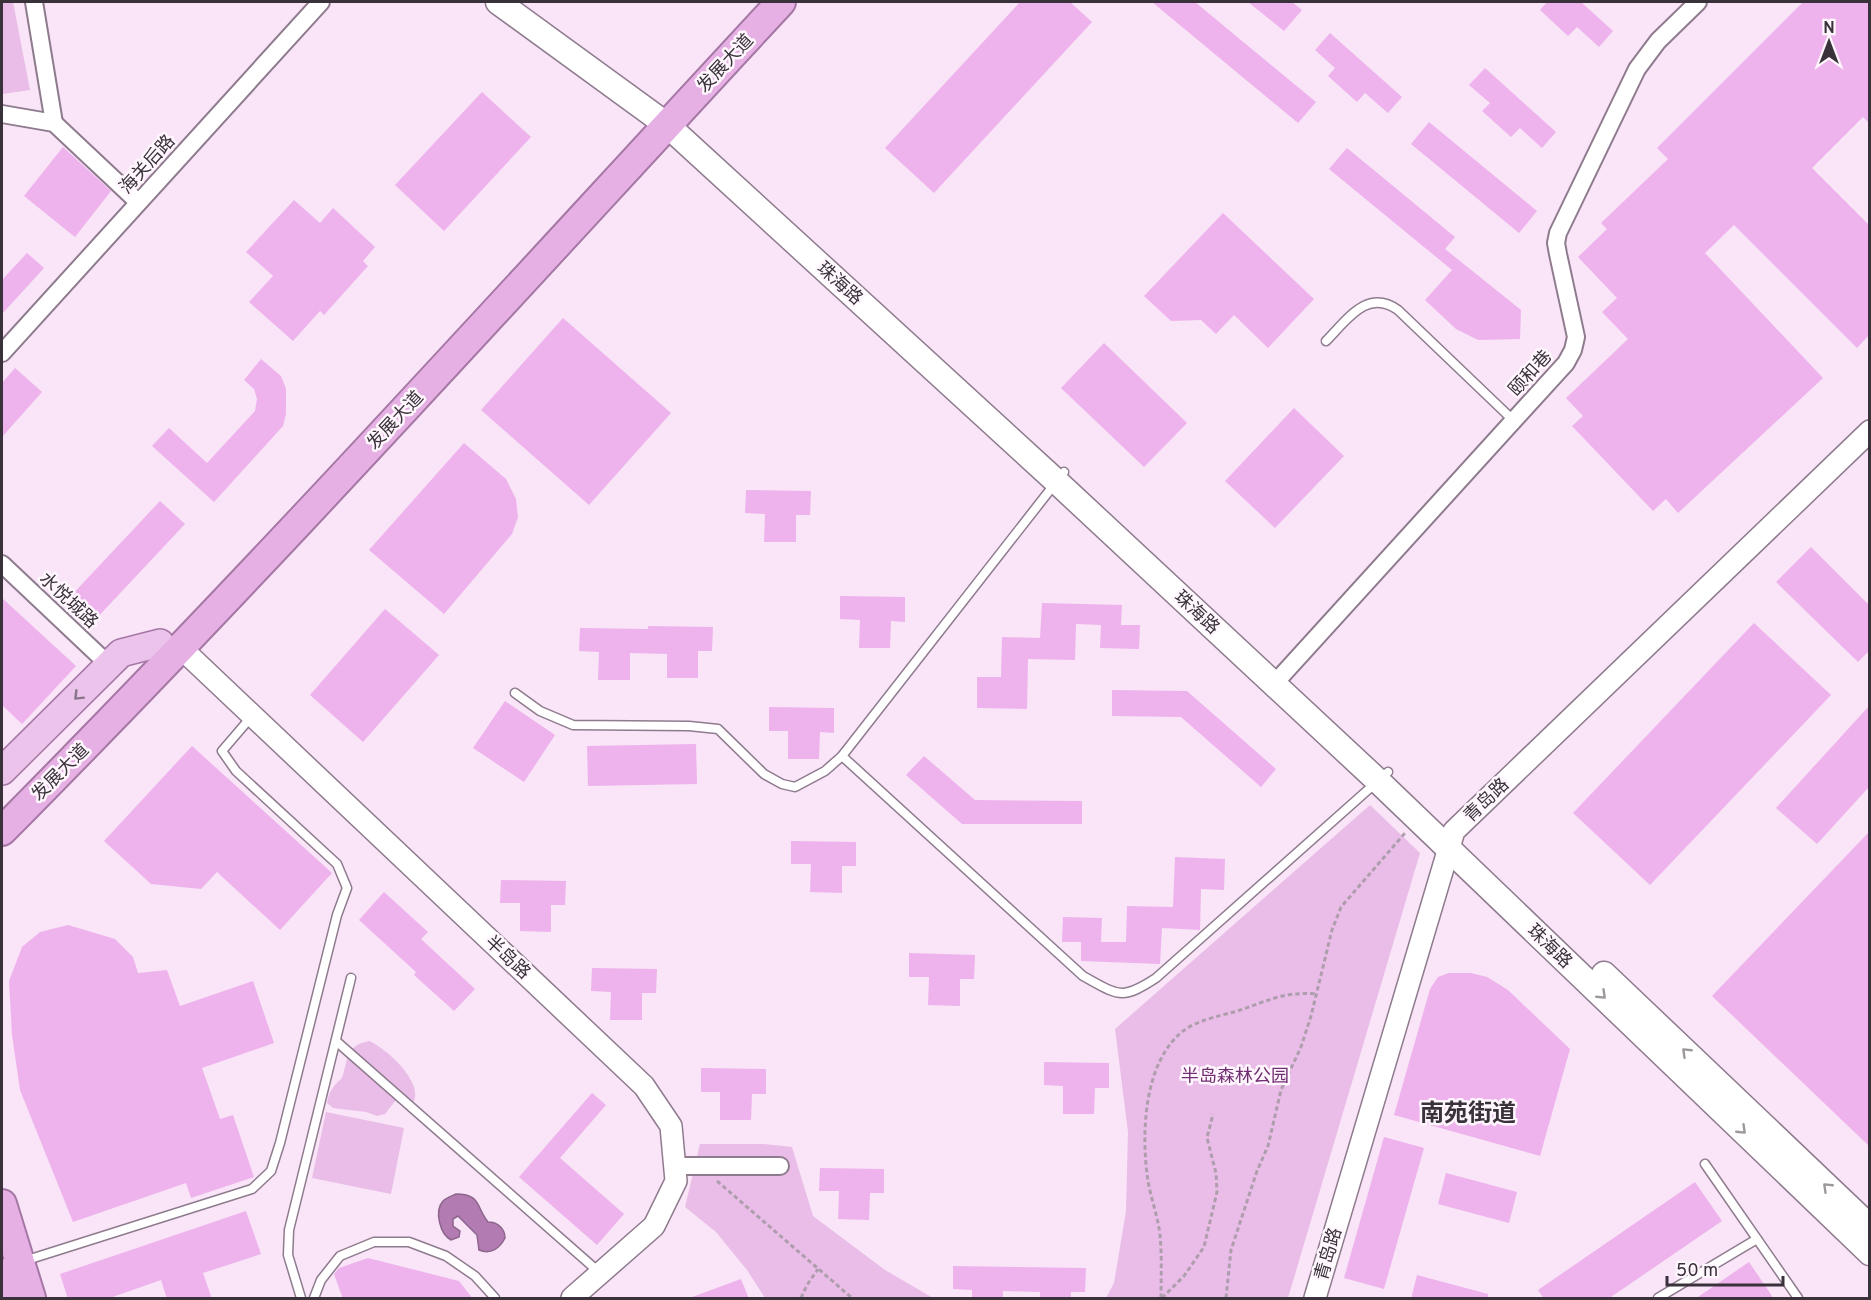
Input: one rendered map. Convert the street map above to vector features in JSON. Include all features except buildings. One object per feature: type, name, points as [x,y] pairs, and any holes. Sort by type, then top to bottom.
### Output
[{"type":"highway","name":"发展大道","points":[[663,116],[757,2]]},
{"type":"highway","name":"发展大道","points":[[2,831],[14,806],[170,645],[353,438],[663,116],[781,2]]},
{"type":"highway","points":[[2,1203],[11,1267],[9,1299]]},
{"type":"highway","points":[[11,1267],[31,1299]]},
{"type":"main road","name":"珠海路","points":[[498,2],[663,116]]},
{"type":"main road","name":"珠海路","points":[[512,2],[663,116],[1061,477],[1869,1227]]},
{"type":"main road","points":[[2,771],[121,654],[170,645]]},
{"type":"main road","name":"珠海路","points":[[1383,776],[1418,818],[1451,839],[1869,1253]]},
{"type":"main road","points":[[2,846],[14,806]]},
{"type":"street","points":[[34,2],[54,123]]},
{"type":"street","name":"海关后路","points":[[2,353],[321,2]]},
{"type":"street","name":"颐和巷","points":[[1279,679],[1566,363],[1573,350],[1576,337],[1556,243],[1558,233],[1637,69],[1658,41],[1698,2]]},
{"type":"street","points":[[2,114],[54,123],[138,202]]},
{"type":"street","name":"青岛路","points":[[1315,1299],[1451,839],[1869,431]]},
{"type":"street","name":"水悦城路","points":[[2,564],[109,665]]},
{"type":"street","name":"半岛路","points":[[170,645],[252,716],[644,1086],[671,1126],[676,1181],[654,1226],[572,1299]]},
{"type":"street","points":[[675,1166],[780,1166]]},
{"type":"lane","points":[[1326,341],[1356,311],[1373,301],[1388,303],[1514,420]]},
{"type":"lane","points":[[515,693],[540,711],[573,725],[689,726],[717,729],[764,774],[782,784],[795,787],[825,771],[842,756],[1061,477]]},
{"type":"lane","points":[[11,1267],[252,1189],[271,1170],[280,1143],[337,915],[347,888],[337,864],[236,771],[222,751],[252,716]]},
{"type":"lane","points":[[842,756],[1083,976],[1113,993],[1133,993],[1156,978],[1383,776]]},
{"type":"lane","points":[[302,1299],[288,1255],[289,1230],[351,978]]},
{"type":"lane","points":[[336,1041],[600,1273]]},
{"type":"lane","points":[[1705,1164],[1798,1299]]},
{"type":"lane","points":[[1658,1299],[1757,1239]]},
{"type":"lane","points":[[314,1299],[321,1280],[340,1256],[374,1242],[409,1242],[447,1256],[475,1276],[495,1299]]},
{"type":"path","points":[[1226,1299],[1234,1241],[1268,1146],[1281,1090],[1300,1047],[1317,994],[1332,930],[1341,907],[1418,818]]},
{"type":"path","points":[[1162,1299],[1160,1233],[1148,1180],[1144,1125],[1156,1070],[1167,1049],[1183,1031],[1199,1023],[1270,998],[1288,994],[1317,994]]},
{"type":"path","points":[[1162,1299],[1184,1276],[1204,1247],[1217,1192],[1216,1173],[1208,1137],[1213,1114]]},
{"type":"path","points":[[700,1166],[852,1299]]},
{"type":"path","points":[[801,1299],[818,1269]]},
{"type":"green space","points":[[2,2],[13,2],[30,90],[2,94]]},
{"type":"green space","name":"半岛森林公园","points":[[1370,805],[1420,853],[1288,1298],[1106,1298],[1114,1283],[1126,1211],[1128,1132],[1115,1029]]},
{"type":"green space","points":[[369,1041],[387,1052],[412,1081],[415,1091],[414,1101],[408,1109],[396,1100],[385,1114],[377,1116],[366,1112],[333,1108],[327,1103],[332,1089],[342,1078],[349,1054],[356,1046]]},
{"type":"green space","points":[[326,1112],[404,1128],[391,1194],[312,1178]]},
{"type":"green space","points":[[700,1144],[764,1144],[792,1147],[813,1216],[885,1270],[933,1298],[765,1298],[747,1270],[716,1232],[685,1207]]},
{"type":"shaded area","points":[[456,1194],[470,1196],[474,1199],[488,1222],[497,1224],[502,1229],[505,1238],[498,1248],[487,1252],[479,1250],[477,1235],[458,1216],[453,1219],[453,1226],[460,1231],[459,1237],[451,1240],[447,1237],[441,1228],[440,1205],[447,1198]]},
{"type":"district","name":"南苑街道","points":[[1468,1113]]}]
